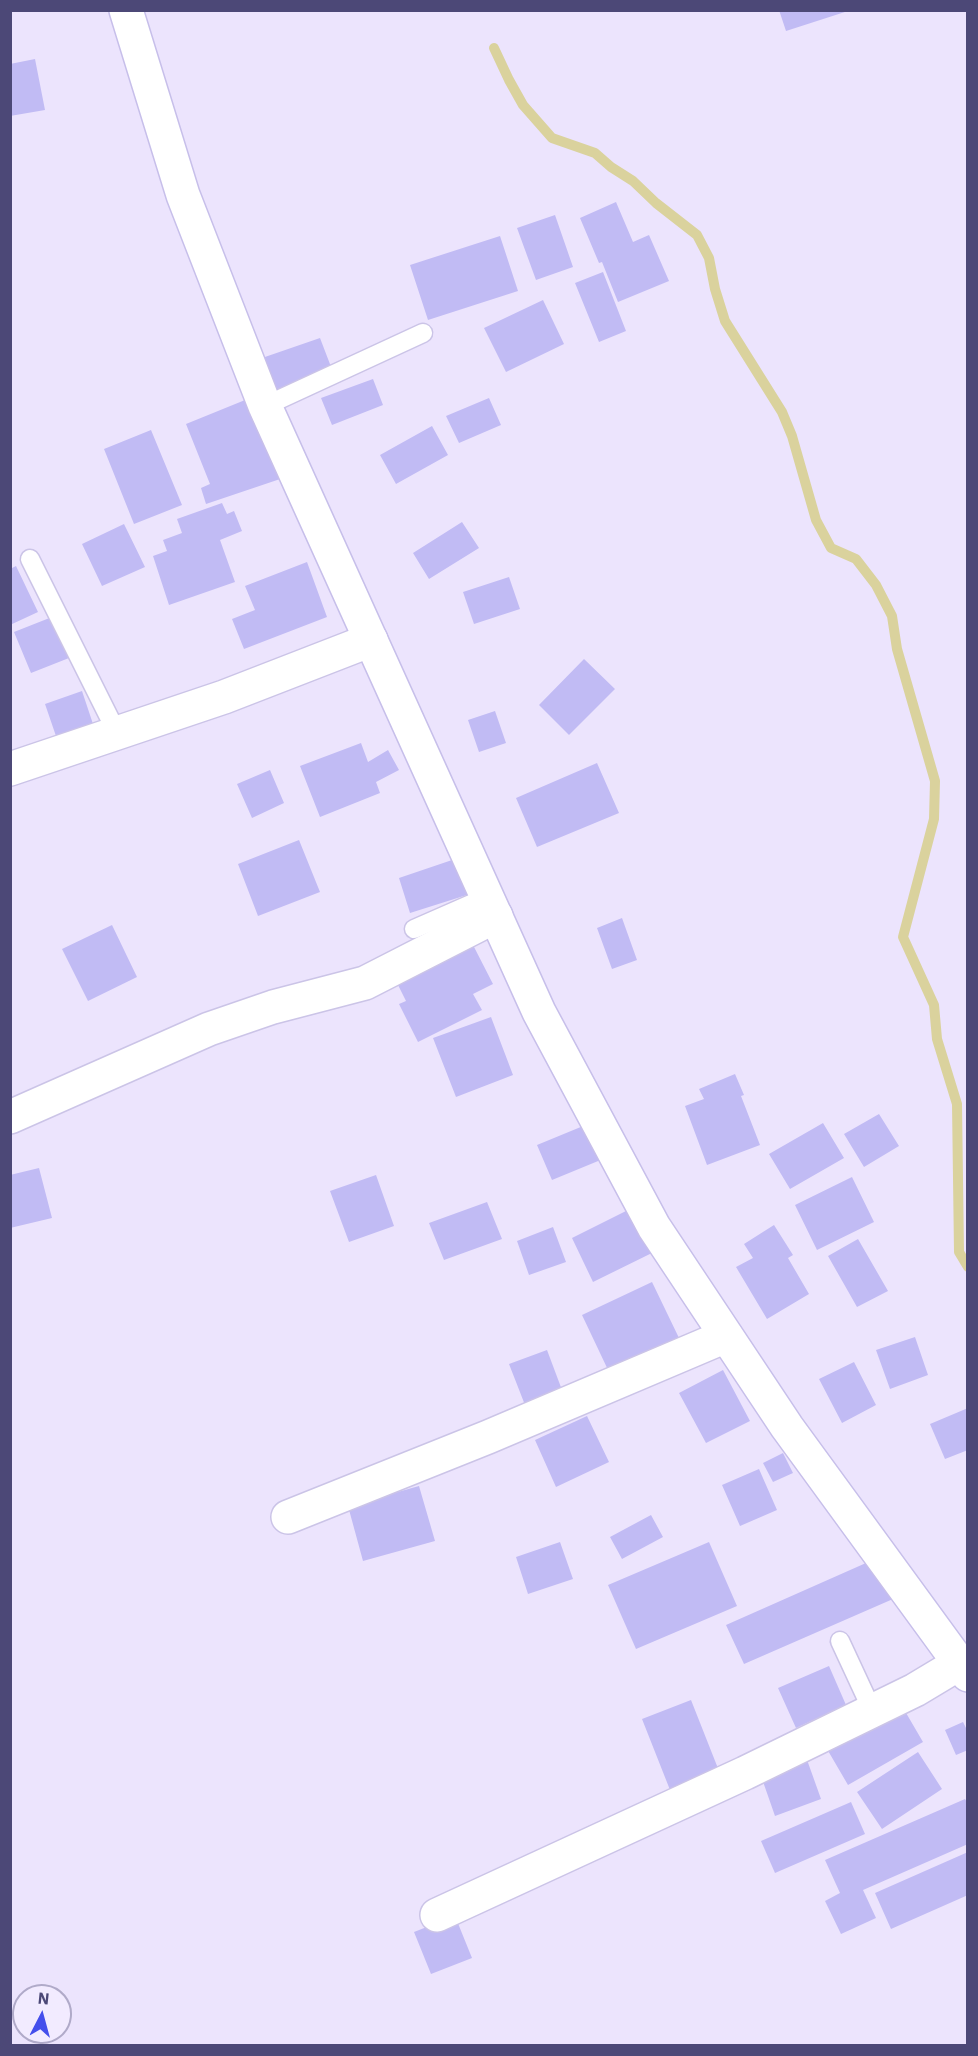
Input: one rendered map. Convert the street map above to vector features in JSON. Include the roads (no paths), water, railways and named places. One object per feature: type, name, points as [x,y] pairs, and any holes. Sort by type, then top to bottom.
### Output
[{"type":"street","points":[[126,10],[183,195],[266,406],[539,1012],[654,1227],[787,1427],[964,1669],[872,1710],[745,1773],[438,1915]]},
{"type":"street","points":[[10,769],[224,697],[371,640]]},
{"type":"street","points":[[10,1117],[209,1029],[273,1007],[365,983],[491,906]]},
{"type":"street","points":[[288,1517],[488,1437],[726,1335]]},
{"type":"lane","points":[[266,406],[423,333]]},
{"type":"lane","points":[[30,559],[117,733]]},
{"type":"lane","points":[[414,929],[491,906]]},
{"type":"lane","points":[[840,1641],[872,1710]]},
{"type":"waterway","points":[[494,48],[523,105],[552,138],[595,153],[633,181],[656,203],[697,235],[709,258],[715,289],[725,321],[782,412],[792,436],[816,520],[831,548],[856,559],[876,585],[892,616],[897,649],[935,781],[934,819],[903,937],[934,1005],[937,1039],[957,1104],[959,1252],[968,1267]]}]
